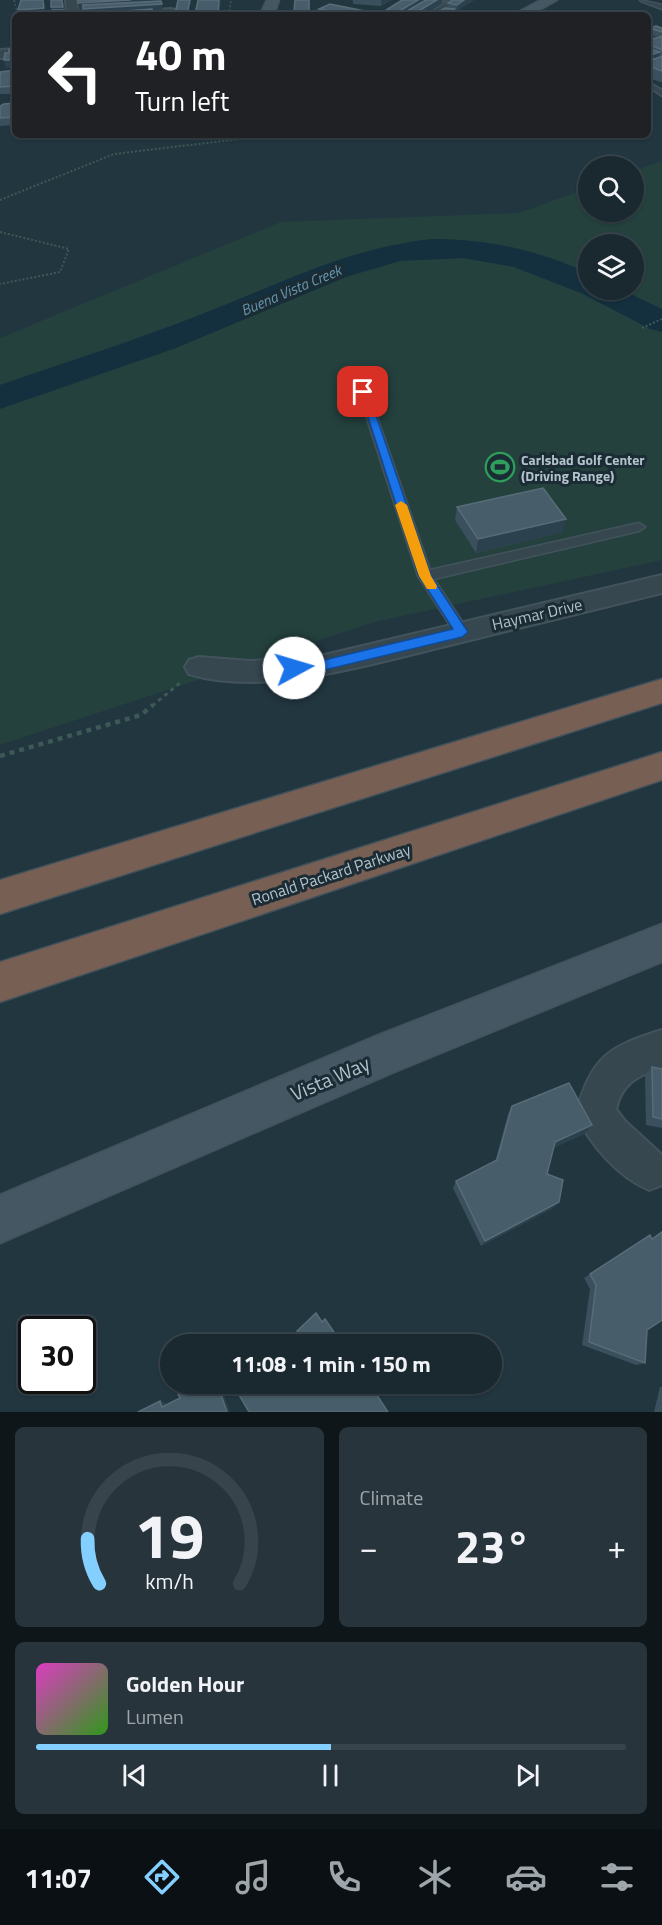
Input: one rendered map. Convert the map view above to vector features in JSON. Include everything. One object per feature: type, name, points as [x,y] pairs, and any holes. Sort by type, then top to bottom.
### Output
[{"type":"highway","points":[[0,897],[662,691]]},
{"type":"highway","name":"Ronald Packard Parkway","points":[[0,982],[662,766]]},
{"type":"main road","points":[[526,12],[551,0]]},
{"type":"main road","name":"Vista Way","points":[[0,1219],[381,1056],[662,943]]},
{"type":"street","points":[[150,12],[171,9]]},
{"type":"street","name":"Haymar Drive","points":[[199,668],[250,671],[316,667],[662,584]]},
{"type":"street","points":[[649,1170],[611,1135],[595,1113],[602,1086],[627,1059],[662,1049]]},
{"type":"lane","points":[[435,12],[454,0]]},
{"type":"lane","points":[[644,0],[662,7]]},
{"type":"lane","points":[[655,85],[662,94]]},
{"type":"lane","points":[[363,392],[425,576],[462,632]]},
{"type":"lane","points":[[425,576],[639,527]]},
{"type":"path","points":[[0,200],[114,154],[242,138]]},
{"type":"path","points":[[0,232],[69,249],[60,272],[0,284]]},
{"type":"path","points":[[642,328],[662,319]]},
{"type":"path","points":[[0,756],[141,715],[199,668]]},
{"type":"green space","points":[[662,161],[662,560],[374,622],[0,745],[0,338],[281,222],[519,213],[578,192],[578,222],[644,222],[644,167]]},
{"type":"building","points":[[21,0],[43,0],[44,8],[18,10]]},
{"type":"building","points":[[51,0],[62,0],[63,7],[51,7]]},
{"type":"building","points":[[78,0],[131,0],[78,3]]},
{"type":"building","points":[[178,0],[190,0],[187,12],[175,12]]},
{"type":"building","points":[[198,0],[219,0],[218,12],[196,12]]},
{"type":"building","points":[[295,0],[309,0],[309,11],[294,11]]},
{"type":"building","points":[[402,0],[418,0],[398,12],[387,10],[383,12]]},
{"type":"building","points":[[426,0],[437,0],[417,12],[405,12]]},
{"type":"building","points":[[453,0],[464,0],[457,5],[448,3]]},
{"type":"building","points":[[161,1],[162,4],[83,9],[83,5]]},
{"type":"building","points":[[330,4],[370,12],[336,12],[319,9]]},
{"type":"building","points":[[445,8],[454,9],[450,12],[438,12]]},
{"type":"building","points":[[152,9],[153,12],[111,12]]},
{"type":"building","points":[[52,10],[64,10],[64,12],[52,12]]},
{"type":"building","points":[[662,28],[662,32],[651,29]]},
{"type":"building","points":[[662,36],[662,50],[651,45],[651,40]]},
{"type":"building","points":[[9,49],[12,49],[12,60],[4,60],[5,53],[9,53]]},
{"type":"building","points":[[651,50],[660,52],[651,55]]},
{"type":"building","points":[[662,56],[662,71],[651,67],[651,58]]},
{"type":"building","points":[[12,70],[12,86],[0,87],[0,72]]},
{"type":"building","points":[[12,103],[12,117],[0,118],[0,106]]},
{"type":"building","points":[[543,488],[566,519],[478,539],[457,507]]},
{"type":"building","points":[[652,1067],[662,1069],[662,1119],[653,1117]]},
{"type":"building","points":[[569,1083],[592,1125],[555,1142],[547,1174],[563,1180],[559,1202],[485,1241],[456,1181],[497,1160],[512,1106]]},
{"type":"building","points":[[662,1232],[662,1320],[647,1330],[645,1363],[589,1342],[596,1285],[590,1274],[650,1235],[652,1239]]},
{"type":"building","points":[[316,1313],[322,1322],[325,1319],[335,1334],[299,1334],[297,1331]]},
{"type":"building","points":[[178,1394],[221,1394],[227,1412],[138,1412],[160,1401],[162,1407],[180,1398]]},
{"type":"building","points":[[239,1394],[376,1394],[388,1412],[249,1412]]},
{"type":"waterway","name":"Buena Vista Creek","points":[[0,398],[191,331],[335,270],[400,252],[432,248],[463,248],[494,252],[525,260],[578,281]]},
{"type":"waterway","name":"Buena Vista Creek","points":[[617,300],[662,322]]},
{"type":"slow traffic","points":[[401,505],[425,576],[431,586]]},
{"type":"place","name":"Carlsbad Golf Center (Driving Range)","points":[[500,467]]},
{"type":"route","points":[[294,668],[316,667],[462,632],[425,576],[363,392]]}]
